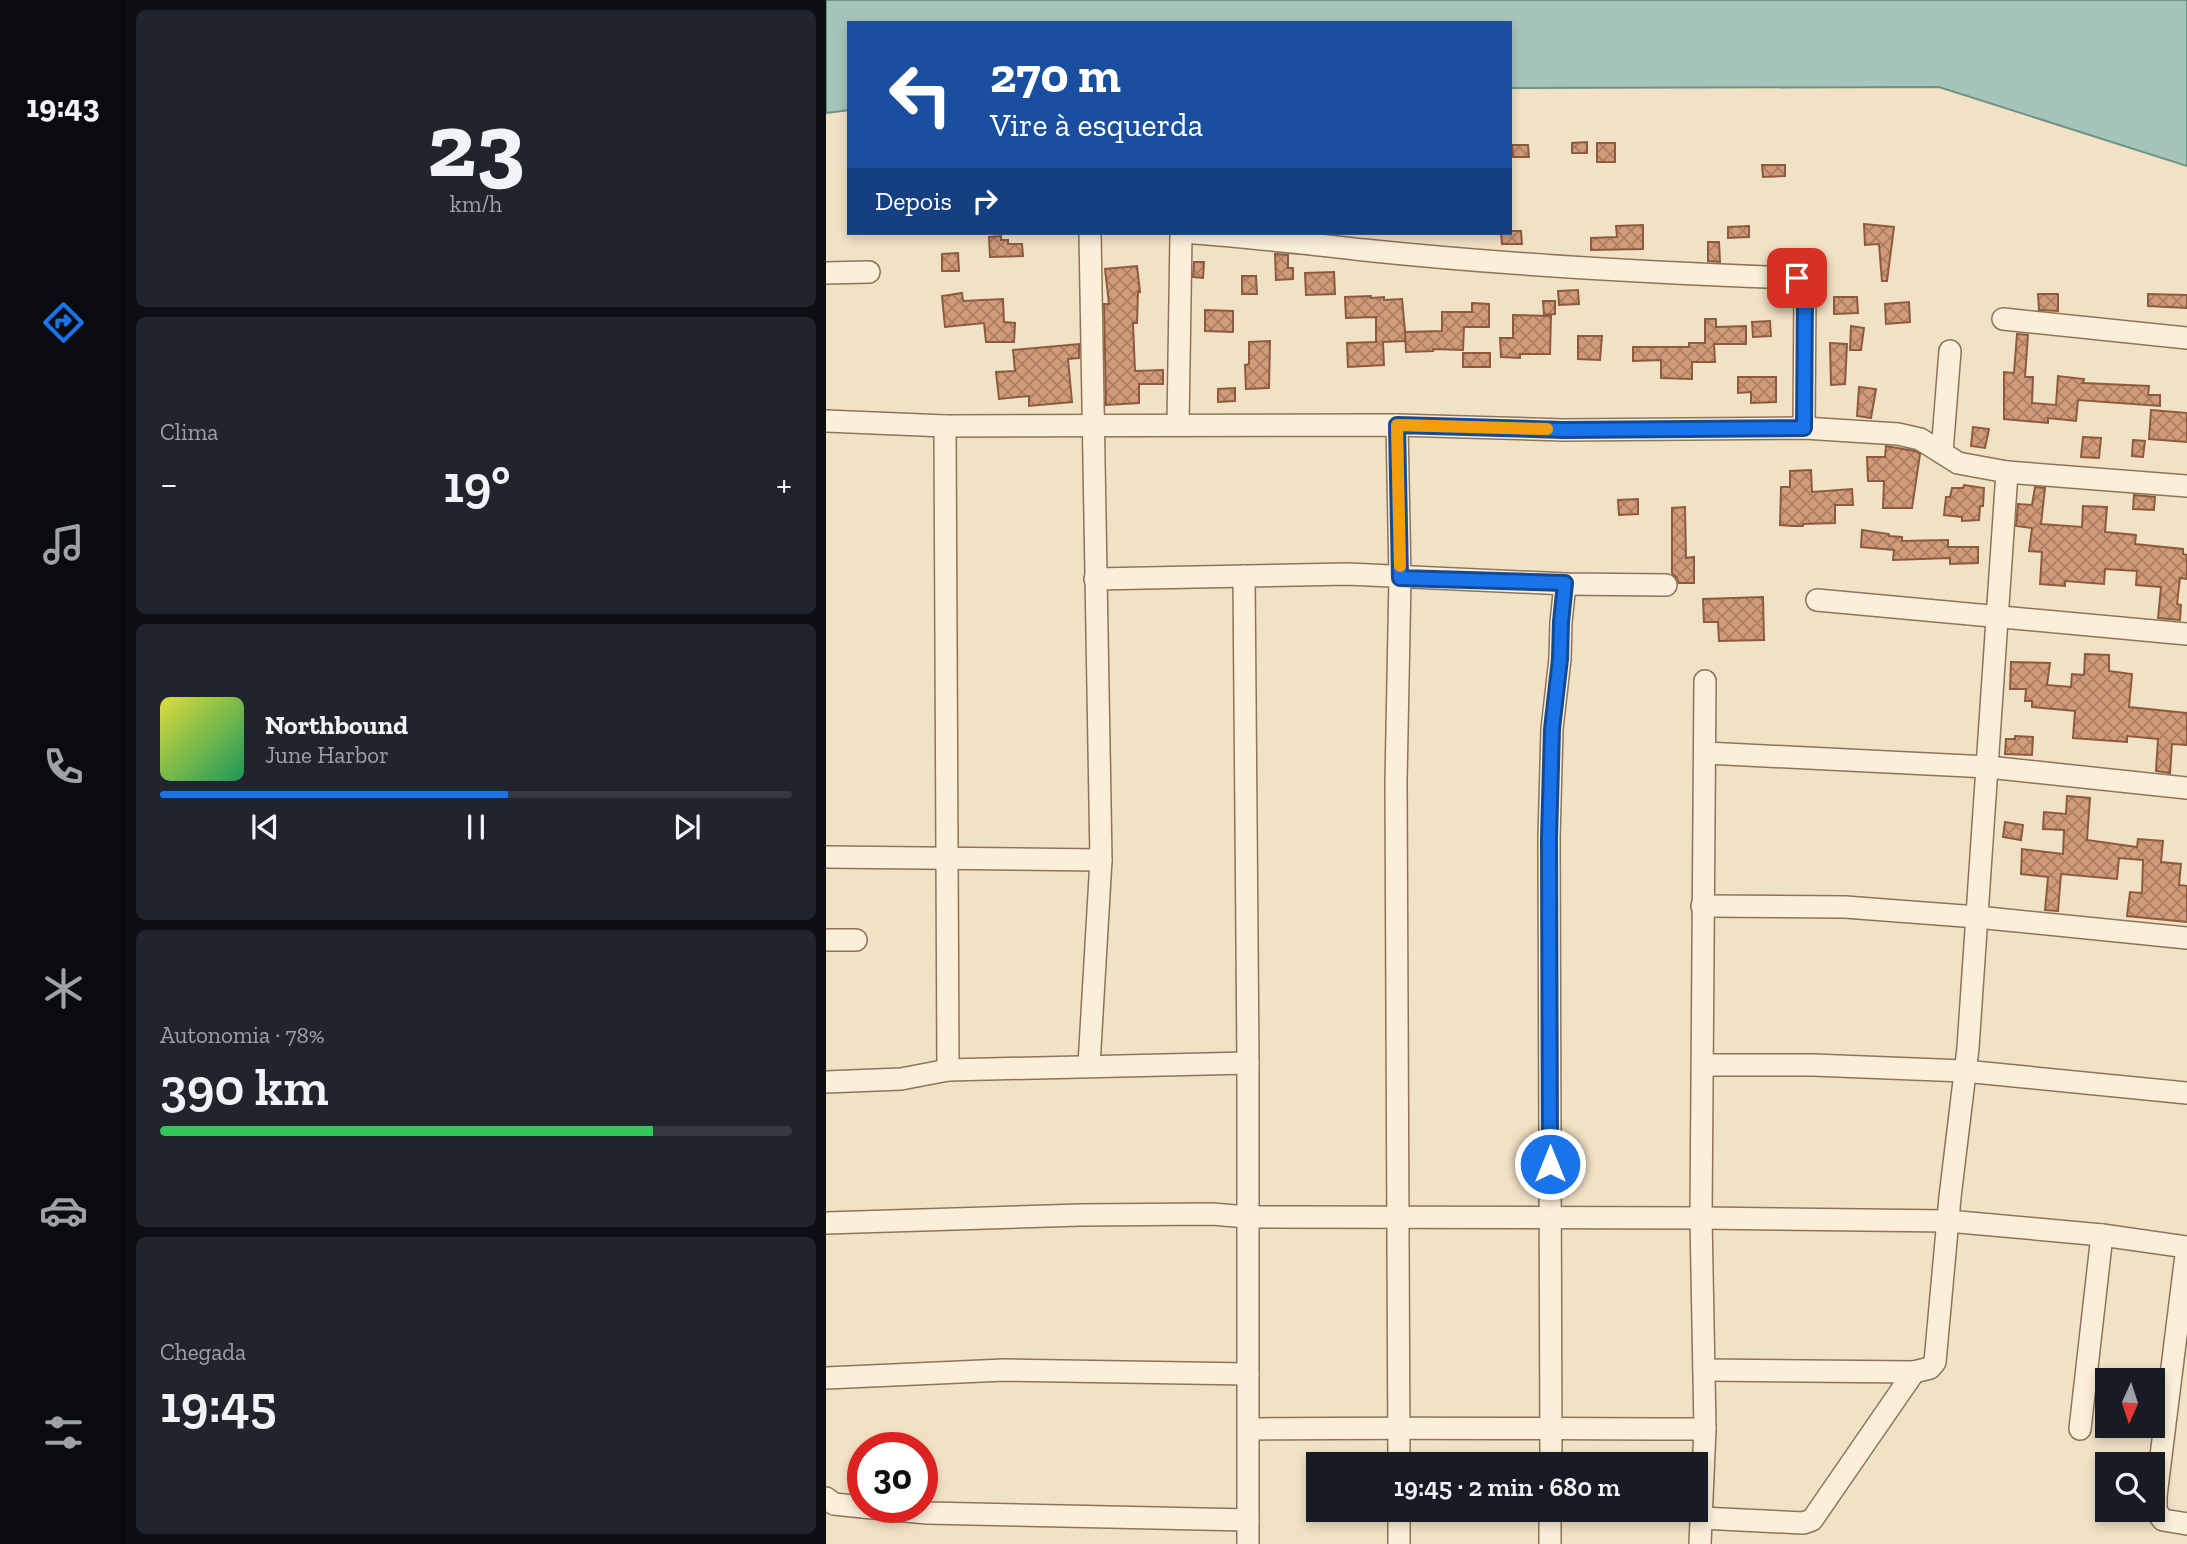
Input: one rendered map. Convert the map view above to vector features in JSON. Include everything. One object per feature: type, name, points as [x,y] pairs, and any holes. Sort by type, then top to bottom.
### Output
[{"type":"street","points":[[1089,1065],[1101,860],[1090,235]]},
{"type":"street","points":[[1178,424],[1183,235]]},
{"type":"street","points":[[1224,235],[1514,263],[1649,273],[1797,278],[1803,282],[1805,290],[1804,428]]},
{"type":"street","points":[[826,273],[869,272]]},
{"type":"street","points":[[2003,319],[2187,338]]},
{"type":"street","points":[[1942,452],[1950,351]]},
{"type":"street","points":[[826,421],[945,426],[1397,425],[1564,430],[1804,428],[1898,434],[1920,439],[1958,463],[2007,472],[2187,486]]},
{"type":"street","points":[[1397,425],[1400,578],[1396,782],[1399,1452]]},
{"type":"street","points":[[945,426],[948,1070]]},
{"type":"street","points":[[1704,1370],[1914,1372],[1930,1368],[1936,1362],[1948,1221],[1968,1048],[2007,472]]},
{"type":"street","points":[[1095,579],[1348,574],[1400,578],[1666,585]]},
{"type":"street","points":[[1244,576],[1248,1544]]},
{"type":"street","points":[[1551,1452],[1549,838],[1552,729],[1565,583]]},
{"type":"street","points":[[1817,600],[2187,634]]},
{"type":"street","points":[[1704,1452],[1701,1218],[1705,681]]},
{"type":"street","points":[[1706,753],[1988,767],[2187,788]]},
{"type":"street","points":[[826,856],[1101,860]]},
{"type":"street","points":[[1702,906],[1845,907],[2187,938]]},
{"type":"street","points":[[826,940],[856,940]]},
{"type":"street","points":[[826,1082],[901,1080],[948,1070],[1248,1063]]},
{"type":"street","points":[[1703,1065],[1814,1065],[1964,1070],[2187,1093]]},
{"type":"street","points":[[826,1223],[1212,1214],[1247,1217],[1948,1221],[2102,1235],[2187,1247],[2155,1496],[2156,1511],[2163,1520],[2187,1524]]},
{"type":"street","points":[[2080,1429],[2102,1235]]},
{"type":"street","points":[[826,1378],[1018,1370],[1248,1374]]},
{"type":"street","points":[[1708,1518],[1803,1523],[1812,1520],[1914,1372]]},
{"type":"street","points":[[1249,1429],[1705,1429]]},
{"type":"street","points":[[829,1505],[847,1506]]},
{"type":"street","points":[[938,1513],[1248,1520]]},
{"type":"street","points":[[1399,1522],[1399,1544]]},
{"type":"street","points":[[1550,1522],[1550,1544]]},
{"type":"street","points":[[1700,1544],[1701,1522]]},
{"type":"water","points":[[826,0],[2187,0],[2187,166],[1939,87],[1512,88],[1512,21],[847,21],[847,110],[826,113]]},
{"type":"building","points":[[1587,142],[1587,153],[1572,153],[1572,143]]},
{"type":"building","points":[[1597,143],[1615,143],[1615,162],[1597,162]]},
{"type":"building","points":[[1512,145],[1528,145],[1529,157],[1513,157]]},
{"type":"building","points":[[1762,165],[1785,165],[1785,176],[1763,177]]},
{"type":"building","points":[[1864,224],[1894,227],[1887,281],[1882,281],[1879,244],[1865,245]]},
{"type":"building","points":[[1643,225],[1643,249],[1591,250],[1591,238],[1617,237],[1616,226]]},
{"type":"building","points":[[1749,226],[1749,237],[1728,238],[1728,227]]},
{"type":"building","points":[[1512,231],[1521,231],[1522,244],[1502,244],[1501,235],[1512,235]]},
{"type":"building","points":[[1001,236],[1001,240],[1008,240],[1008,244],[1022,244],[1023,256],[990,257],[989,237]]},
{"type":"building","points":[[1708,242],[1719,242],[1720,262],[1708,261]]},
{"type":"building","points":[[958,253],[959,271],[942,271],[942,254]]},
{"type":"building","points":[[1275,254],[1288,255],[1288,268],[1293,268],[1293,279],[1276,280]]},
{"type":"building","points":[[1194,262],[1204,262],[1203,278],[1193,277]]},
{"type":"building","points":[[1137,266],[1140,292],[1137,323],[1133,323],[1135,371],[1163,370],[1163,384],[1139,384],[1139,403],[1106,405],[1104,304],[1109,304],[1105,269]]},
{"type":"building","points":[[1334,272],[1335,294],[1306,295],[1305,273]]},
{"type":"building","points":[[1242,276],[1256,276],[1257,294],[1242,294]]},
{"type":"building","points":[[1578,290],[1579,304],[1559,305],[1558,291]]},
{"type":"building","points":[[962,293],[963,301],[1003,299],[1004,322],[1015,323],[1014,342],[986,342],[984,323],[945,327],[942,296]]},
{"type":"building","points":[[2038,294],[2058,294],[2058,311],[2039,310]]},
{"type":"building","points":[[2148,294],[2187,295],[2187,308],[2148,306]]},
{"type":"building","points":[[1345,297],[1384,297],[1384,300],[1402,299],[1406,341],[1383,342],[1384,365],[1348,367],[1347,343],[1376,342],[1376,317],[1346,318]]},
{"type":"building","points":[[1834,297],[1857,297],[1858,313],[1834,314]]},
{"type":"building","points":[[1543,301],[1555,301],[1555,314],[1544,315]]},
{"type":"building","points":[[1909,302],[1910,322],[1886,324],[1885,304]]},
{"type":"building","points":[[1472,303],[1489,304],[1489,327],[1464,327],[1463,350],[1406,352],[1405,332],[1442,331],[1442,312],[1472,312]]},
{"type":"building","points":[[1205,310],[1233,311],[1233,332],[1205,331]]},
{"type":"building","points":[[1513,315],[1551,316],[1550,354],[1520,354],[1520,358],[1501,357],[1500,338],[1513,338]]},
{"type":"building","points":[[1705,319],[1716,319],[1716,327],[1746,326],[1746,344],[1714,344],[1715,362],[1692,362],[1692,379],[1661,378],[1661,360],[1633,361],[1633,347],[1689,347],[1689,343],[1705,343]]},
{"type":"building","points":[[1770,321],[1771,336],[1753,337],[1752,322]]},
{"type":"building","points":[[1851,326],[1864,328],[1861,350],[1850,350]]},
{"type":"building","points":[[2017,334],[2028,335],[2025,377],[2033,377],[2032,403],[2056,405],[2058,376],[2084,379],[2083,383],[2149,386],[2148,395],[2160,395],[2160,406],[2078,400],[2076,421],[2048,418],[2048,423],[2004,419],[2004,372],[2014,373]]},
{"type":"building","points":[[1578,336],[1602,336],[1600,360],[1578,359]]},
{"type":"building","points":[[1270,341],[1269,388],[1246,389],[1245,365],[1249,364],[1249,342]]},
{"type":"building","points":[[1830,343],[1847,344],[1845,384],[1831,385]]},
{"type":"building","points":[[1079,344],[1079,358],[1068,359],[1072,402],[1029,406],[1029,396],[999,399],[996,372],[1015,371],[1013,350]]},
{"type":"building","points":[[1463,353],[1490,353],[1490,367],[1463,367]]},
{"type":"building","points":[[1738,377],[1776,377],[1776,402],[1751,403],[1751,392],[1738,393]]},
{"type":"building","points":[[1859,387],[1876,389],[1871,418],[1857,416]]},
{"type":"building","points":[[1235,388],[1235,401],[1218,402],[1218,389]]},
{"type":"building","points":[[2151,410],[2187,413],[2187,442],[2149,439]]},
{"type":"building","points":[[1973,427],[1989,429],[1985,448],[1971,446]]},
{"type":"building","points":[[2083,437],[2101,438],[2099,458],[2081,457]]},
{"type":"building","points":[[2133,440],[2145,441],[2143,457],[2132,456]]},
{"type":"building","points":[[1886,446],[1920,454],[1912,508],[1883,508],[1884,481],[1868,481],[1867,457],[1885,457]]},
{"type":"building","points":[[1811,470],[1812,492],[1852,489],[1853,505],[1835,505],[1835,523],[1780,525],[1781,487],[1790,487],[1790,471]]},
{"type":"building","points":[[1964,485],[1984,488],[1979,520],[1962,521],[1962,517],[1944,515],[1946,497],[1950,497],[1952,488],[1963,488]]},
{"type":"building","points":[[2035,487],[2045,488],[2041,524],[2082,527],[2083,506],[2107,507],[2105,532],[2136,535],[2135,544],[2183,549],[2183,554],[2187,555],[2187,579],[2180,578],[2177,604],[2181,605],[2180,620],[2158,618],[2161,587],[2136,585],[2137,571],[2105,569],[2104,584],[2065,581],[2065,586],[2040,584],[2042,552],[2029,551],[2032,528],[2016,526],[2018,504],[2032,505]]},
{"type":"building","points":[[2134,495],[2155,497],[2154,510],[2133,509]]},
{"type":"building","points":[[1638,499],[1638,514],[1619,515],[1618,500]]},
{"type":"building","points":[[1685,507],[1686,558],[1694,557],[1694,583],[1679,583],[1672,573],[1672,508]]},
{"type":"building","points":[[1862,530],[1902,537],[1902,541],[1948,540],[1948,547],[1978,547],[1978,563],[1950,564],[1950,558],[1893,560],[1894,550],[1861,547]]},
{"type":"building","points":[[1763,597],[1764,640],[1719,641],[1718,622],[1704,622],[1703,599]]},
{"type":"building","points":[[2085,654],[2109,655],[2109,671],[2132,674],[2129,707],[2187,713],[2187,745],[2172,744],[2170,773],[2156,771],[2158,739],[2127,736],[2127,742],[2073,738],[2075,711],[2032,707],[2032,701],[2025,701],[2026,689],[2010,689],[2011,662],[2050,663],[2047,685],[2071,687],[2072,674],[2084,675]]},
{"type":"building","points":[[2015,736],[2033,737],[2032,755],[2005,754],[2006,739],[2015,739]]},
{"type":"building","points":[[2067,796],[2090,798],[2087,840],[2137,847],[2138,839],[2163,841],[2161,862],[2181,864],[2179,885],[2187,886],[2187,922],[2127,916],[2130,892],[2142,893],[2143,860],[2119,858],[2117,879],[2061,874],[2058,911],[2045,910],[2048,877],[2021,874],[2022,849],[2063,854],[2064,830],[2043,829],[2044,812],[2066,814]]},
{"type":"building","points":[[2005,822],[2023,825],[2021,840],[2003,837]]},
{"type":"slow traffic","points":[[1400,566],[1397,425],[1547,429]]},
{"type":"route","points":[[1550,1164],[1549,838],[1552,729],[1565,583],[1400,578],[1397,425],[1564,430],[1804,428],[1805,290],[1803,282],[1797,278]]}]
